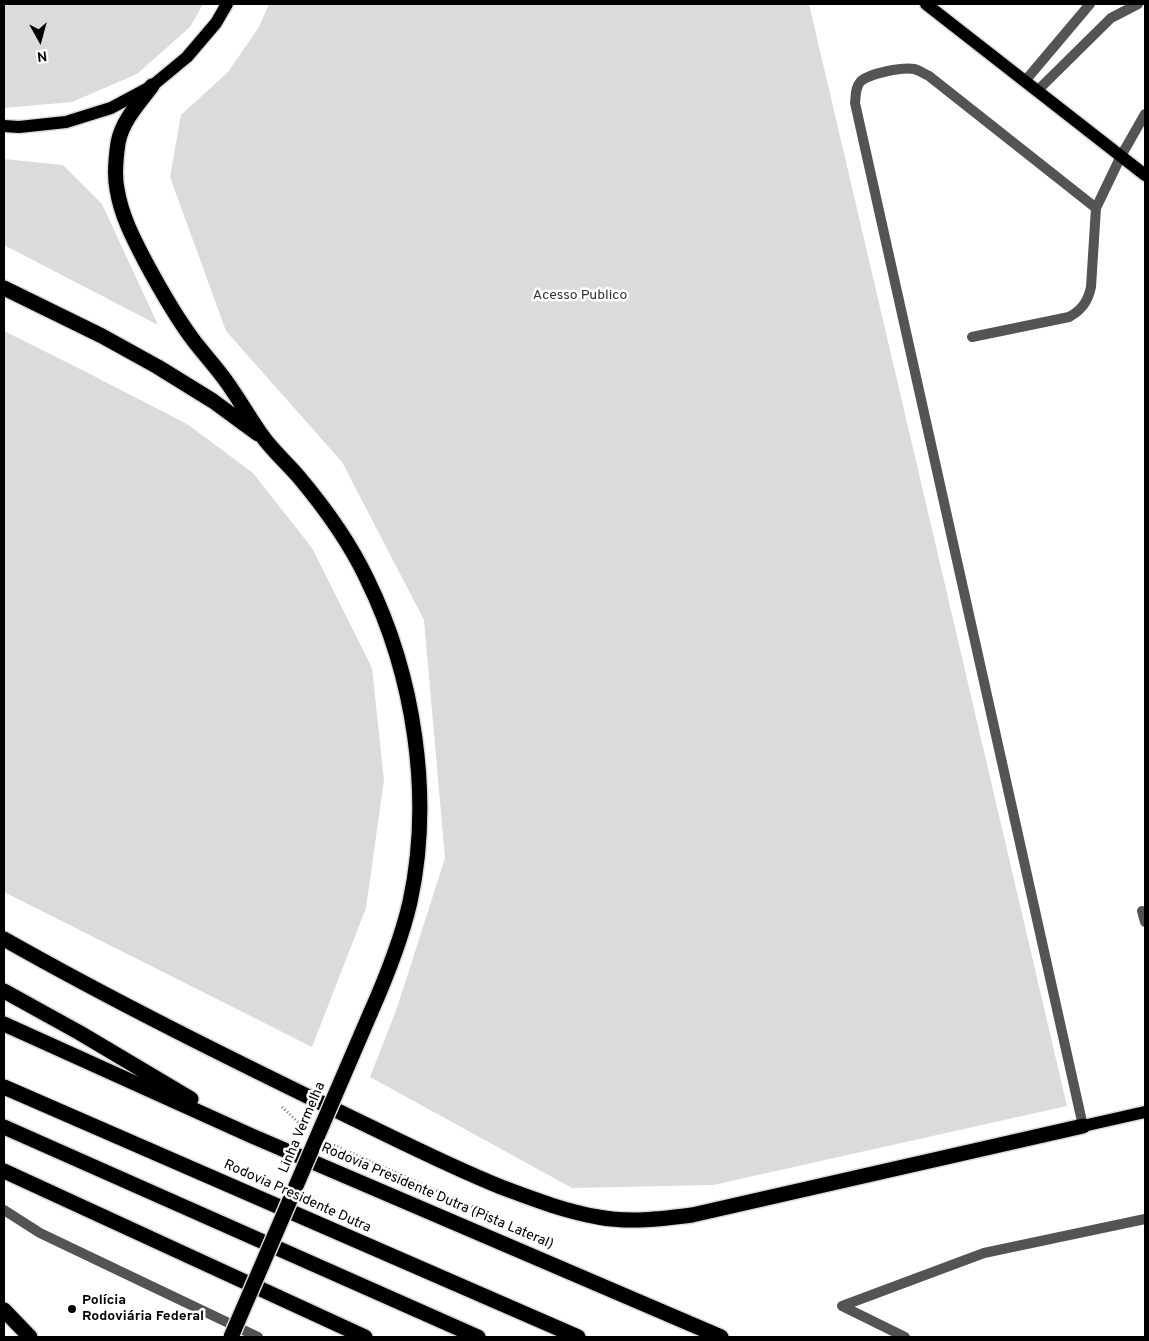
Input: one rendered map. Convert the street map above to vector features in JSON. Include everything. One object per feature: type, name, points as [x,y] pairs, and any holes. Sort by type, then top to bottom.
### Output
[{"type":"highway","points":[[152,86],[126,121],[118,141],[116,187],[122,213],[161,291],[195,341],[230,386],[264,439]]},
{"type":"highway","points":[[4,288],[102,336],[158,367],[213,401],[264,439]]},
{"type":"highway","name":"Linha Vermelha","points":[[231,1337],[387,975],[410,902],[419,825],[417,758],[410,705],[390,633],[356,557],[337,526],[297,474],[264,439]]},
{"type":"highway","points":[[4,939],[58,970],[206,1047],[460,1170],[528,1198],[600,1218],[628,1221],[660,1220],[692,1215],[1083,1126]]},
{"type":"highway","points":[[4,991],[80,1033],[252,1136]]},
{"type":"highway","name":"Rodovia Presidente Dutra (Pista Lateral)","points":[[4,1024],[252,1136],[721,1337]]},
{"type":"highway","name":"Rodovia Presidente Dutra","points":[[4,1087],[578,1337]]},
{"type":"highway","points":[[4,1127],[478,1337]]},
{"type":"highway","points":[[4,1171],[365,1337]]},
{"type":"highway","points":[[4,1310],[30,1337]]},
{"type":"main road","points":[[4,126],[19,127],[66,122],[111,108],[152,86],[187,57],[216,23],[227,4]]},
{"type":"main road","points":[[926,4],[1145,175]]},
{"type":"main road","points":[[1083,1126],[1145,1112]]},
{"type":"lane","points":[[1025,81],[1090,4]]},
{"type":"lane","points":[[1038,91],[1111,18],[1138,4]]},
{"type":"lane","points":[[1083,1126],[855,103],[856,91],[861,82],[874,74],[915,69],[928,76],[1096,208]]},
{"type":"lane","points":[[972,337],[1069,317],[1079,311],[1089,298],[1091,287],[1096,208],[1121,156],[1145,114]]},
{"type":"lane","points":[[1142,911],[1145,922]]},
{"type":"lane","points":[[4,1210],[40,1233],[258,1337]]},
{"type":"lane","points":[[905,1337],[842,1306],[984,1253],[1145,1220]]},
{"type":"green space","points":[[4,4],[203,4],[190,27],[137,74],[72,102],[4,108]]},
{"type":"green space","name":"Acesso Publico","points":[[269,4],[809,4],[1067,1106],[713,1185],[572,1188],[370,1077],[397,1008],[445,858],[424,620],[342,462],[226,331],[170,177],[181,115],[228,72],[259,27]]},
{"type":"green space","points":[[4,159],[63,165],[102,204],[158,325],[4,245]]},
{"type":"green space","points":[[4,331],[187,424],[253,473],[312,548],[372,668],[384,780],[366,908],[312,1047],[4,892]]},
{"type":"place","name":"Polícia Rodoviária Federal","points":[[72,1309]]}]
